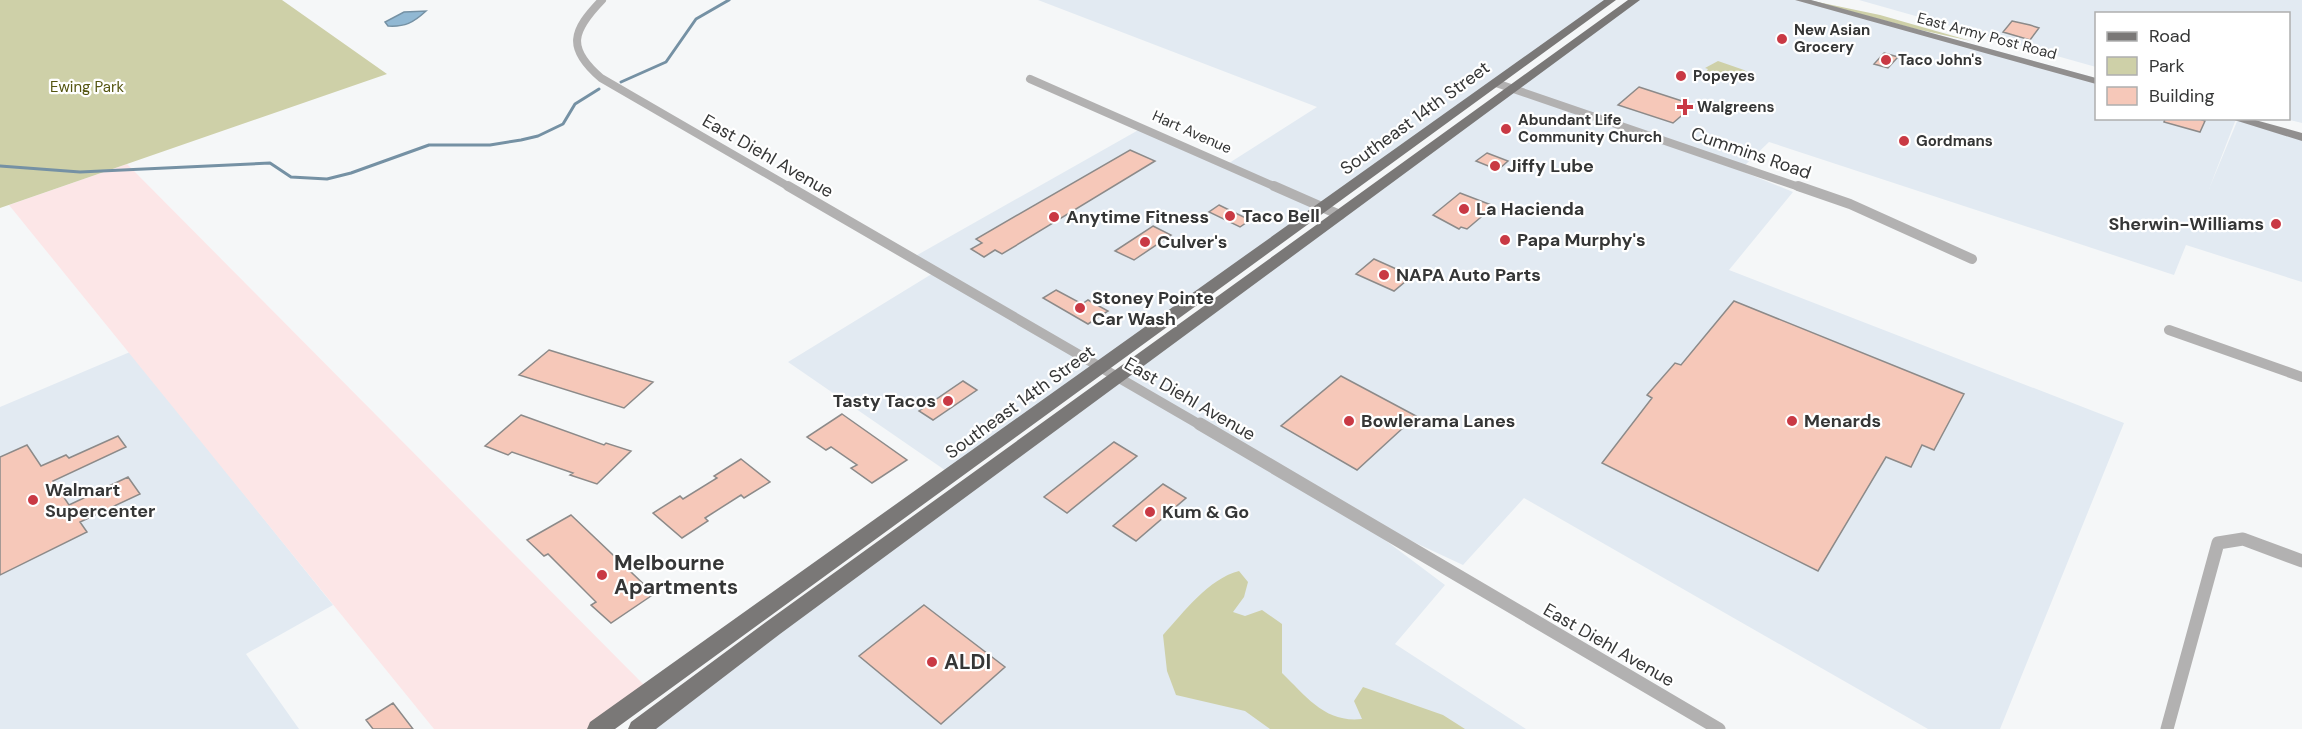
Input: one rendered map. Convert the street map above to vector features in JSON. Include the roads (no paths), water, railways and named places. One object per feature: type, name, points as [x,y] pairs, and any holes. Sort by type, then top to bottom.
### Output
[{"type":"main road","name":"Southeast 14th Street","points":[[598,729],[1611,0]]},
{"type":"main road","name":"Southeast 14th Street","points":[[639,729],[773,628],[1635,0]]},
{"type":"main road","name":"East Army Post Road","points":[[1800,0],[2095,80]]},
{"type":"main road","name":"East Army Post Road","points":[[1833,0],[2095,73]]},
{"type":"main road","points":[[2240,120],[2302,137]]},
{"type":"main road","points":[[2271,120],[2302,129]]},
{"type":"street","name":"East Diehl Avenue","points":[[602,0],[581,23],[574,42],[577,54],[590,70],[601,78],[1118,376],[1719,729]]},
{"type":"street","name":"Hart Avenue","points":[[1030,79],[1340,215]]},
{"type":"street","name":"Cummins Road","points":[[1496,83],[1850,204],[1913,230],[1972,259]]},
{"type":"street","points":[[2169,330],[2302,377]]},
{"type":"street","points":[[2167,729],[2218,543],[2230,539],[2243,539],[2302,561]]},
{"type":"water","points":[[426,11],[404,25],[388,26],[385,22],[404,12]]},
{"type":"waterway","points":[[621,82],[666,62],[696,19],[729,0]]},
{"type":"waterway","points":[[0,166],[80,172],[270,163],[291,177],[327,179],[351,173],[429,145],[490,145],[538,136],[563,124],[575,104],[599,89]]},
{"type":"place","name":"New Asian Grocery","points":[[1782,39]]},
{"type":"place","name":"Taco John's","points":[[1886,60]]},
{"type":"place","name":"Popeyes","points":[[1681,76]]},
{"type":"place","name":"Walgreens","points":[[1685,107]]},
{"type":"place","name":"Abundant Life Community Church","points":[[1506,129]]},
{"type":"place","name":"Gordmans","points":[[1904,141]]},
{"type":"place","name":"Jiffy Lube","points":[[1495,166]]},
{"type":"place","name":"La Hacienda","points":[[1464,209]]},
{"type":"place","name":"Taco Bell","points":[[1230,216]]},
{"type":"place","name":"Anytime Fitness","points":[[1054,217]]},
{"type":"place","name":"Sherwin-Williams","points":[[2276,224]]},
{"type":"place","name":"Papa Murphy's","points":[[1505,240]]},
{"type":"place","name":"Culver's","points":[[1145,242]]},
{"type":"place","name":"NAPA Auto Parts","points":[[1384,275]]},
{"type":"place","name":"Stoney Pointe Car Wash","points":[[1080,308]]},
{"type":"place","name":"Tasty Tacos","points":[[948,401]]},
{"type":"place","name":"Bowlerama Lanes","points":[[1349,421]]},
{"type":"place","name":"Menards","points":[[1792,421]]},
{"type":"place","name":"Walmart Supercenter","points":[[33,500]]},
{"type":"place","name":"Kum & Go","points":[[1150,512]]},
{"type":"place","name":"Melbourne Apartments","points":[[602,575]]},
{"type":"place","name":"ALDI","points":[[932,662]]},
{"type":"park label","name":"Ewing Park","points":[[87,87]]}]
